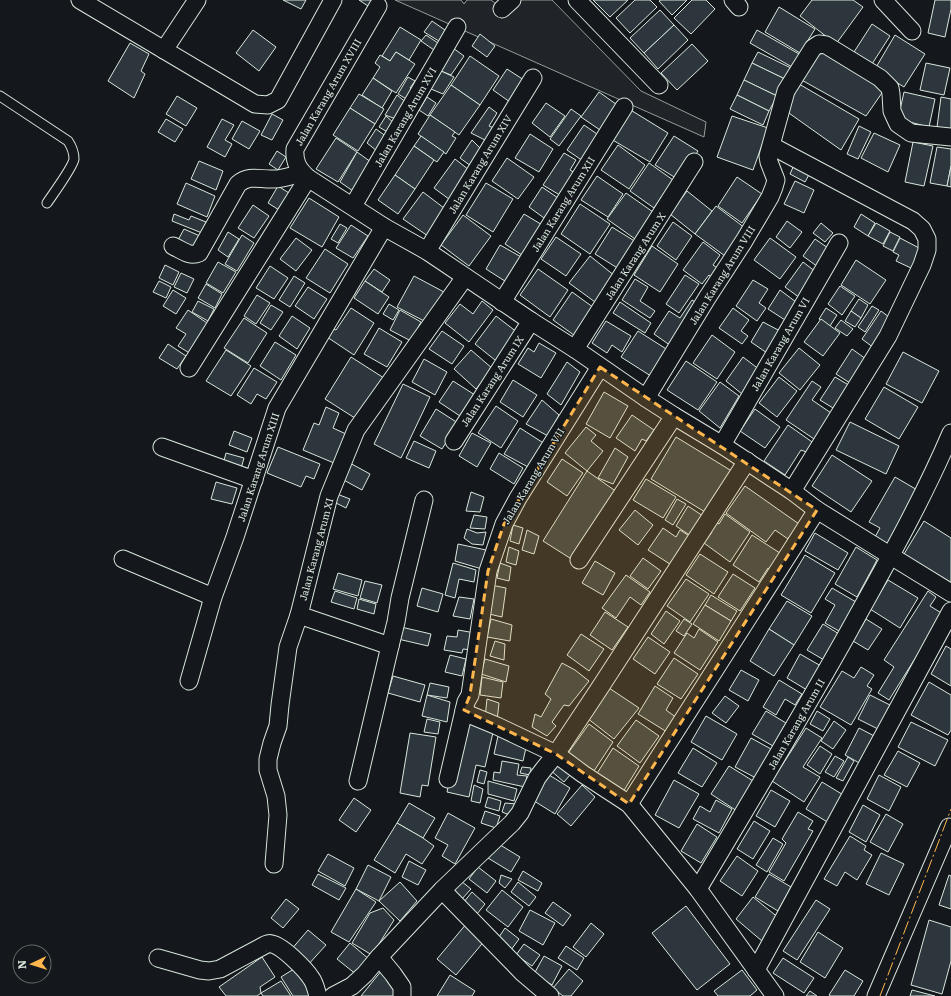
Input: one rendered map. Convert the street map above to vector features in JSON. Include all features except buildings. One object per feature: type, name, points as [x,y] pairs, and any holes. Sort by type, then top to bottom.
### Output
[{"type":"street","points":[[80,0],[255,104],[268,105],[278,100],[333,0]]},
{"type":"street","points":[[164,50],[197,0]]},
{"type":"street","points":[[577,0],[659,85]]},
{"type":"street","points":[[883,0],[912,30]]},
{"type":"street","name":"Jalan Karang Arum XVIII","points":[[305,175],[297,164],[295,153],[296,149],[378,6]]},
{"type":"street","name":"Jalan Karang Arum XVI","points":[[353,206],[457,27]]},
{"type":"street","name":"Jalan Karang Arum VIII","points":[[646,398],[770,197],[776,180],[768,156],[786,91],[813,48],[819,44],[826,45],[880,78],[890,88],[892,94],[892,112],[898,124],[911,133],[951,137]]},
{"type":"street","name":"Jalan Karang Arum XIV","points":[[427,251],[533,78]]},
{"type":"street","name":"Jalan Karang Arum XII","points":[[502,302],[624,107]]},
{"type":"street","points":[[772,146],[914,221],[922,229],[927,239],[927,250],[922,265],[888,336],[792,491]]},
{"type":"street","name":"Jalan Karang Arum X","points":[[575,349],[694,162]]},
{"type":"street","points":[[189,368],[305,175]]},
{"type":"street","points":[[173,246],[189,255],[198,253],[238,184],[243,180],[250,178],[275,179],[305,175],[384,227],[427,251],[646,398],[722,444],[792,491],[817,510],[951,593]]},
{"type":"street","name":"Jalan Karang Arum XIII","points":[[189,681],[213,597],[235,537],[277,408],[384,227]]},
{"type":"street","name":"Jalan Karang Arum VI","points":[[722,444],[839,243]]},
{"type":"street","name":"Jalan Karang Arum XI","points":[[274,864],[278,815],[276,796],[268,770],[268,759],[278,726],[288,647],[299,615],[329,496],[356,430],[465,277]]},
{"type":"street","name":"Jalan Karang Arum IX","points":[[454,442],[531,321]]},
{"type":"street","name":"Jalan Karang Arum VII","points":[[448,779],[466,702],[470,695],[488,571],[504,524],[522,492],[600,366]]},
{"type":"street","points":[[579,560],[674,416]]},
{"type":"street","name":"Jalan Karang Arum II","points":[[698,890],[801,716],[891,556],[936,468],[951,433]]},
{"type":"street","points":[[162,448],[254,480]]},
{"type":"street","points":[[333,996],[352,986],[365,974],[442,890],[520,814],[537,778],[556,754],[602,686],[747,461]]},
{"type":"street","points":[[358,781],[424,500]]},
{"type":"street","points":[[629,804],[817,510]]},
{"type":"street","points":[[123,559],[213,597]]},
{"type":"street","points":[[756,970],[951,611]]},
{"type":"street","points":[[299,615],[390,646]]},
{"type":"street","points":[[464,710],[468,714],[556,754],[583,774],[629,804],[698,890],[775,996]]},
{"type":"street","points":[[876,996],[949,827]]},
{"type":"street","points":[[442,890],[523,973],[550,996]]},
{"type":"street","points":[[158,958],[200,970],[209,971],[220,969],[270,943],[276,945],[305,969],[313,980],[318,996]]},
{"type":"street","points":[[379,957],[402,987],[402,996]]},
{"type":"lane","points":[[0,96],[68,141],[73,150],[74,161],[47,203]]},
{"type":"highlighted area","points":[[600,367],[817,510],[629,804],[556,754],[464,710],[470,695],[488,571],[504,524]]},
{"type":"shaded area","points":[[395,0],[461,0],[464,4],[467,0],[491,0],[506,12],[519,0],[552,0],[641,91],[706,122],[704,137]]},
{"type":"power","points":[[880,996],[951,809]]}]
